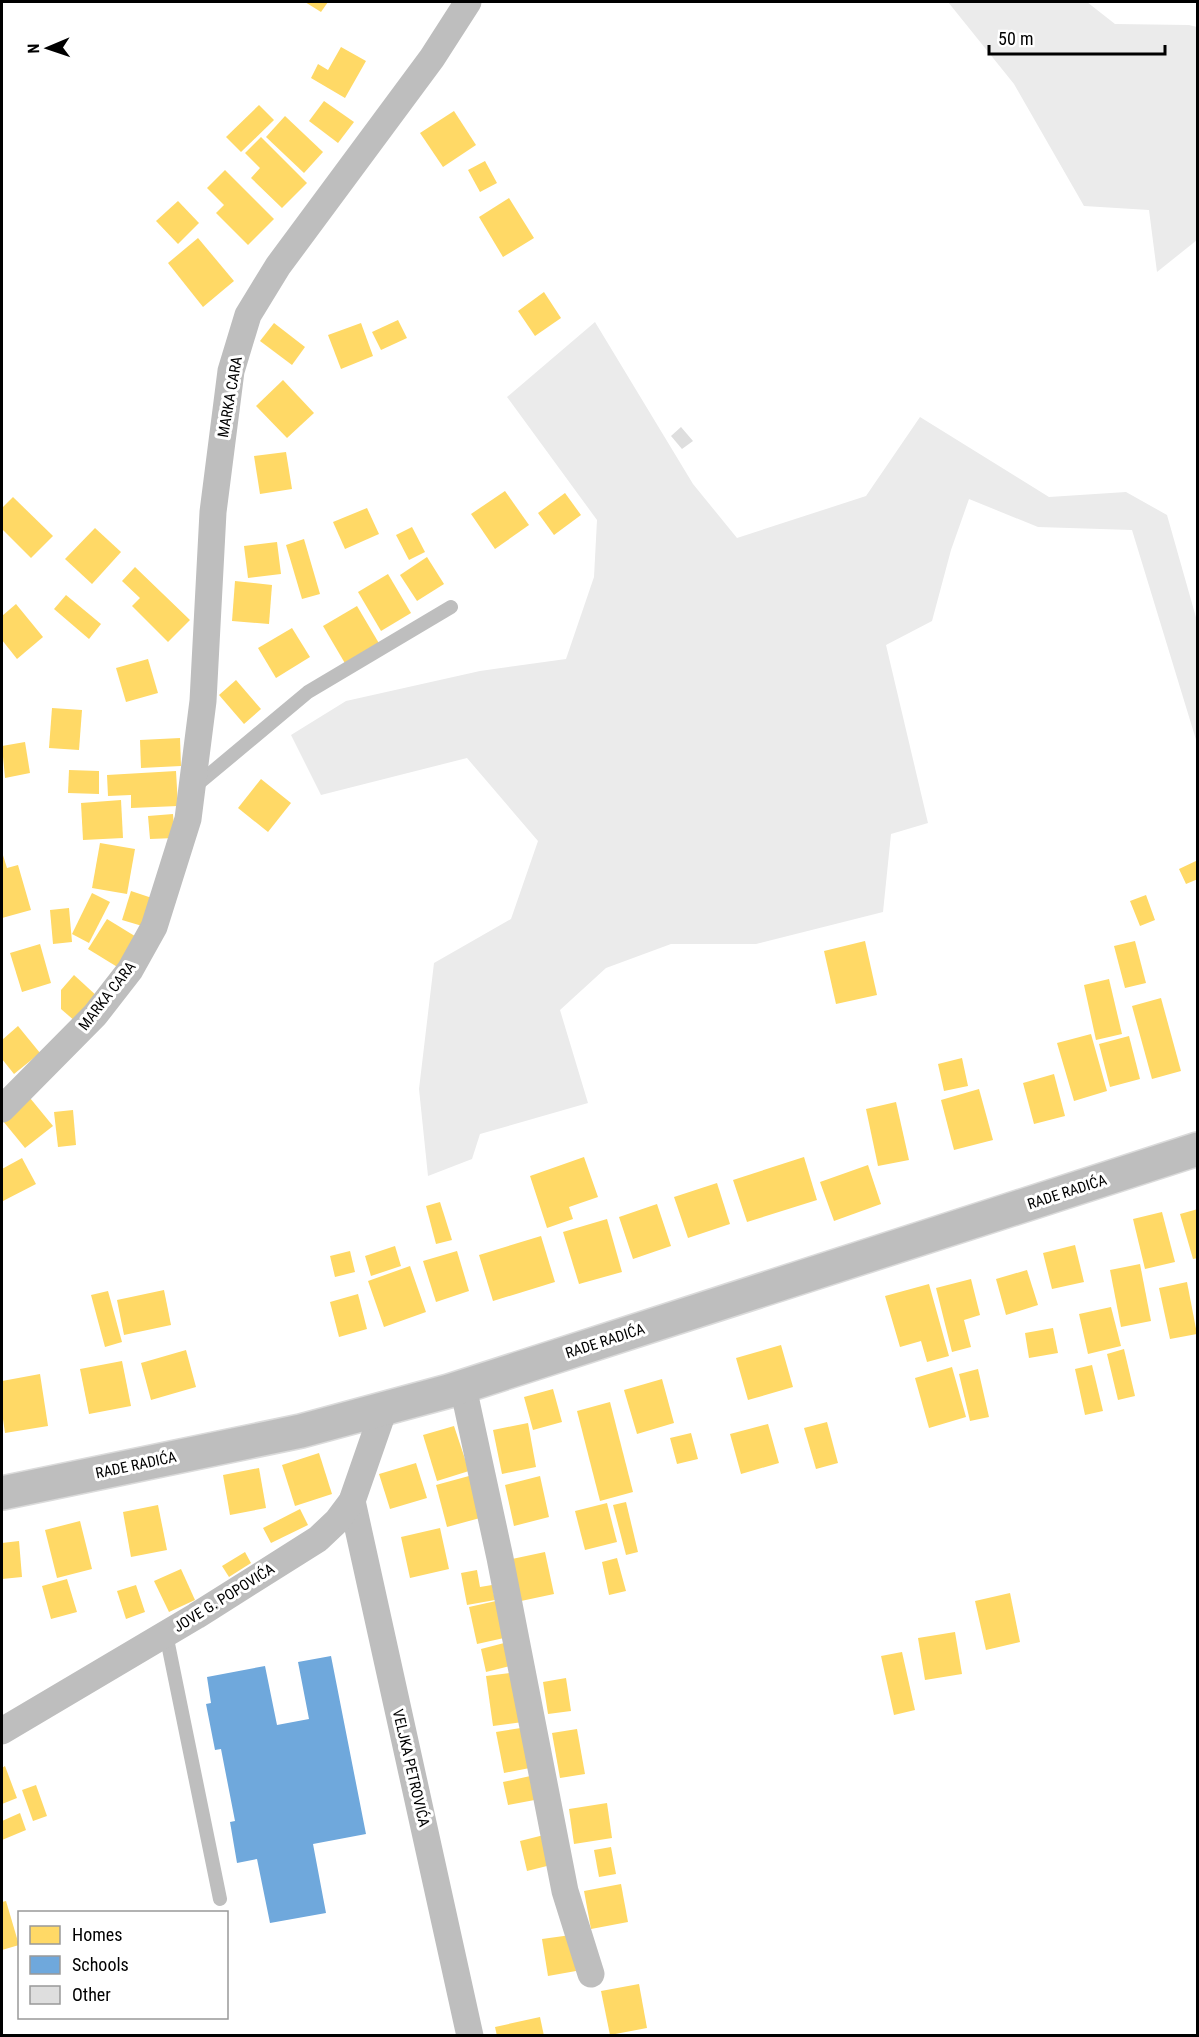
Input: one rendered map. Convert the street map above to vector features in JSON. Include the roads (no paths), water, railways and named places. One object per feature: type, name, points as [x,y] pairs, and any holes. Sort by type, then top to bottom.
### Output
[{"type":"main road","name":"RADE RADIĆA","points":[[2,1493],[301,1431],[463,1387],[1197,1149]]},
{"type":"street","name":"MARKA CARA","points":[[2,1109],[95,1015],[130,970],[154,927],[188,819],[202,701],[213,512],[218,469],[231,371],[248,315],[292,248],[432,58],[468,2]]},
{"type":"street","points":[[463,1387],[500,1558],[565,1891],[591,1974]]},
{"type":"street","name":"JOVE G. POPOVIĆA","points":[[2,1731],[166,1634],[318,1539],[337,1521],[352,1501],[384,1409]]},
{"type":"street","name":"VELJKA PETROVIĆA","points":[[352,1501],[470,2036]]},
{"type":"lane","points":[[192,789],[308,692],[451,607]]},
{"type":"lane","points":[[166,1634],[220,1899]]}]
